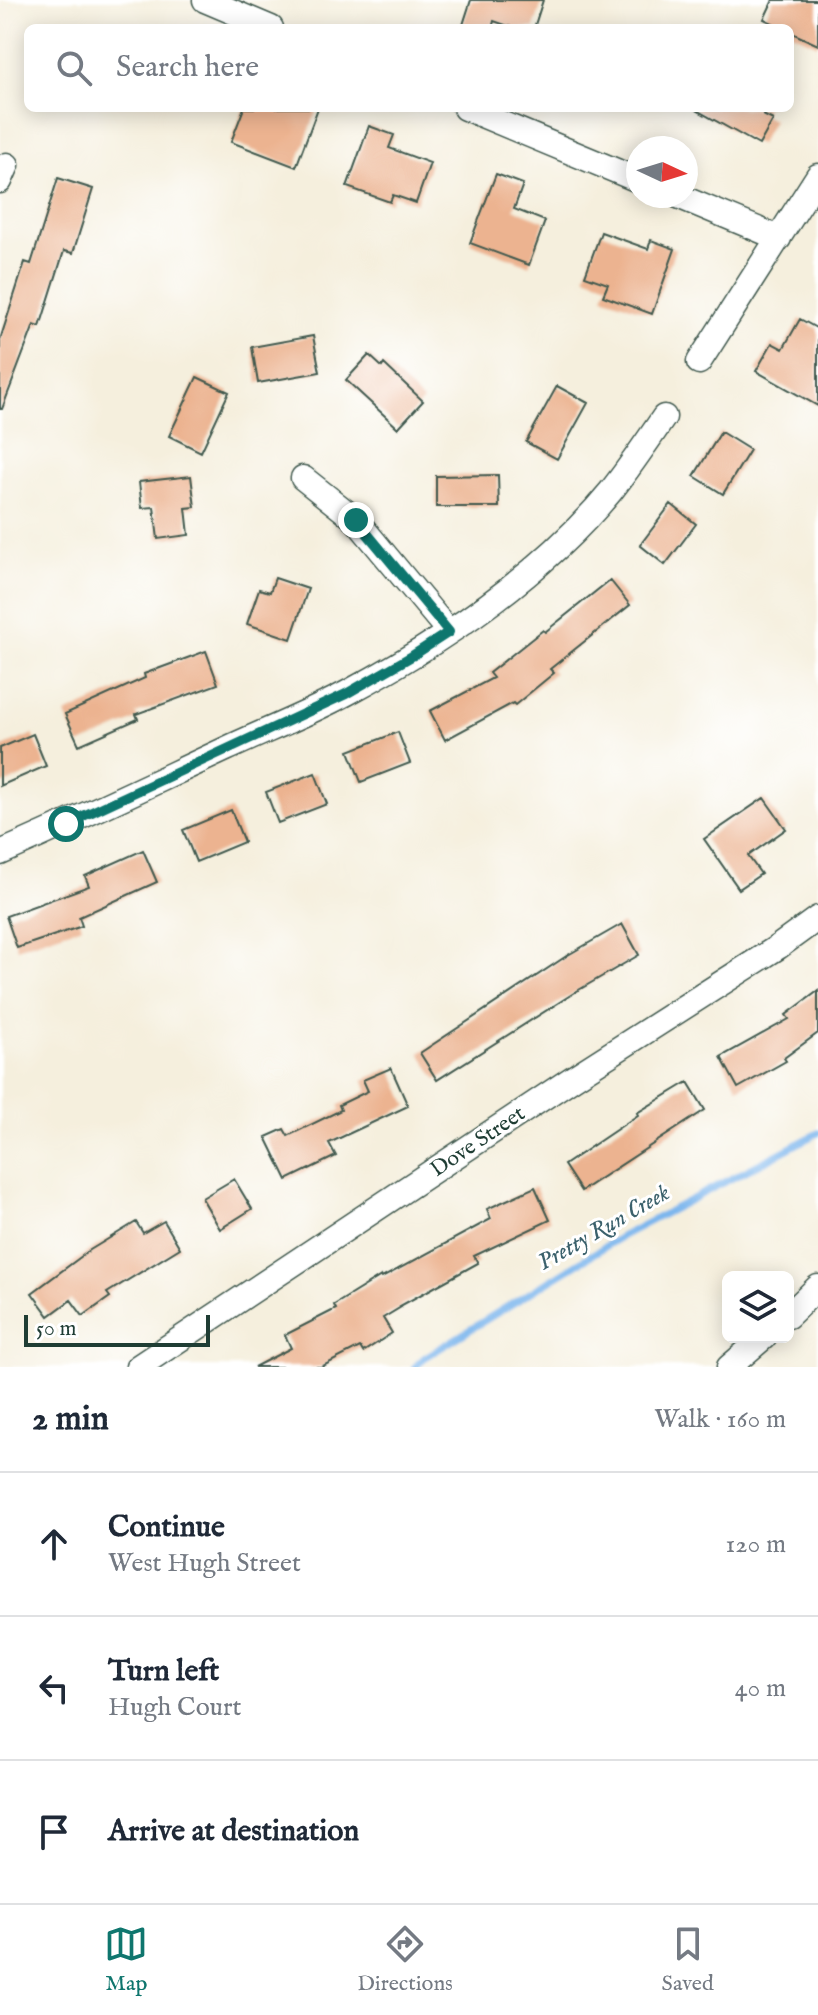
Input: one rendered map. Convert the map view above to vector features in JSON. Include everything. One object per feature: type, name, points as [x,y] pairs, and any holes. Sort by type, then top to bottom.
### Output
[{"type":"street","points":[[205,0],[262,24]]},
{"type":"street","points":[[475,112],[626,175]]},
{"type":"street","points":[[699,362],[818,176]]},
{"type":"street","points":[[698,204],[779,238]]},
{"type":"street","points":[[0,853],[346,694],[449,632],[508,589],[578,527],[610,492],[664,417]]},
{"type":"street","points":[[303,478],[356,520],[449,632]]},
{"type":"street","name":"Dove Street","points":[[138,1367],[818,918]]},
{"type":"street","points":[[794,1310],[818,1287]]},
{"type":"street","points":[[729,1367],[757,1343]]},
{"type":"building","points":[[471,0],[543,0],[535,24],[494,21],[493,24],[463,24]]},
{"type":"building","points":[[773,0],[818,0],[818,45],[794,34],[794,24],[775,24],[764,19]]},
{"type":"building","points":[[242,112],[317,112],[296,167],[231,142]]},
{"type":"building","points":[[700,112],[764,112],[763,115],[773,120],[759,145]]},
{"type":"building","points":[[369,126],[394,135],[389,148],[430,163],[416,203],[393,195],[390,202],[347,187]]},
{"type":"building","points":[[496,174],[523,184],[514,209],[545,221],[529,265],[470,243]]},
{"type":"building","points":[[58,178],[93,189],[73,253],[64,251],[40,327],[34,325],[0,409],[0,340],[25,262],[31,264]]},
{"type":"building","points":[[601,232],[648,249],[651,240],[675,249],[652,314],[603,296],[608,284],[585,276]]},
{"type":"building","points":[[800,319],[818,329],[818,406],[756,371],[772,343],[783,349]]},
{"type":"building","points":[[313,336],[320,372],[258,383],[252,347]]},
{"type":"building","points":[[369,355],[382,367],[384,364],[423,401],[398,428],[346,380]]},
{"type":"building","points":[[197,377],[229,392],[201,452],[169,436]]},
{"type":"building","points":[[557,386],[588,403],[557,459],[526,442]]},
{"type":"building","points":[[721,432],[750,450],[723,494],[694,476]]},
{"type":"building","points":[[498,475],[499,507],[436,507],[436,476]]},
{"type":"building","points":[[191,476],[195,507],[186,508],[189,535],[158,539],[154,507],[142,508],[139,482]]},
{"type":"building","points":[[671,504],[696,524],[665,565],[640,545]]},
{"type":"building","points":[[275,578],[308,589],[291,639],[247,624],[259,589],[270,592]]},
{"type":"building","points":[[610,580],[630,605],[550,669],[554,673],[515,705],[513,703],[445,740],[430,711],[493,678],[489,673]]},
{"type":"building","points":[[206,651],[218,684],[136,714],[138,719],[79,745],[65,714],[145,678],[144,674]]},
{"type":"building","points":[[398,732],[410,763],[361,782],[349,751]]},
{"type":"building","points":[[33,734],[46,766],[0,786],[0,748]]},
{"type":"building","points":[[315,773],[327,804],[278,823],[266,792]]},
{"type":"building","points":[[764,798],[786,829],[748,856],[761,874],[739,889],[704,839]]},
{"type":"building","points":[[231,810],[244,842],[196,862],[183,830]]},
{"type":"building","points":[[143,850],[157,882],[79,917],[82,926],[17,948],[6,916],[89,886],[85,876]]},
{"type":"building","points":[[622,924],[639,955],[437,1080],[420,1053],[568,955]]},
{"type":"building","points":[[818,991],[818,1033],[784,1058],[786,1061],[738,1088],[721,1057],[789,1019],[786,1015]]},
{"type":"building","points":[[391,1068],[408,1106],[329,1143],[336,1156],[287,1180],[266,1137],[284,1129],[288,1136],[341,1110],[339,1105],[368,1091],[363,1080]]},
{"type":"building","points":[[688,1082],[705,1110],[581,1191],[564,1165],[637,1113]]},
{"type":"building","points":[[234,1179],[252,1209],[220,1229],[202,1198]]},
{"type":"building","points":[[535,1187],[550,1220],[474,1256],[478,1263],[383,1318],[392,1333],[363,1352],[360,1347],[321,1367],[254,1367],[291,1348],[285,1335],[336,1309],[334,1305],[381,1276],[491,1219],[487,1209]]},
{"type":"building","points":[[164,1221],[180,1248],[107,1293],[110,1297],[83,1316],[71,1300],[49,1316],[32,1293],[90,1250],[136,1222],[143,1233]]},
{"type":"waterway","name":"Pretty Run Creek","points":[[415,1367],[424,1358],[622,1236],[818,1133]]},
{"type":"route","points":[[66,824],[346,694],[449,632],[356,520]]}]
